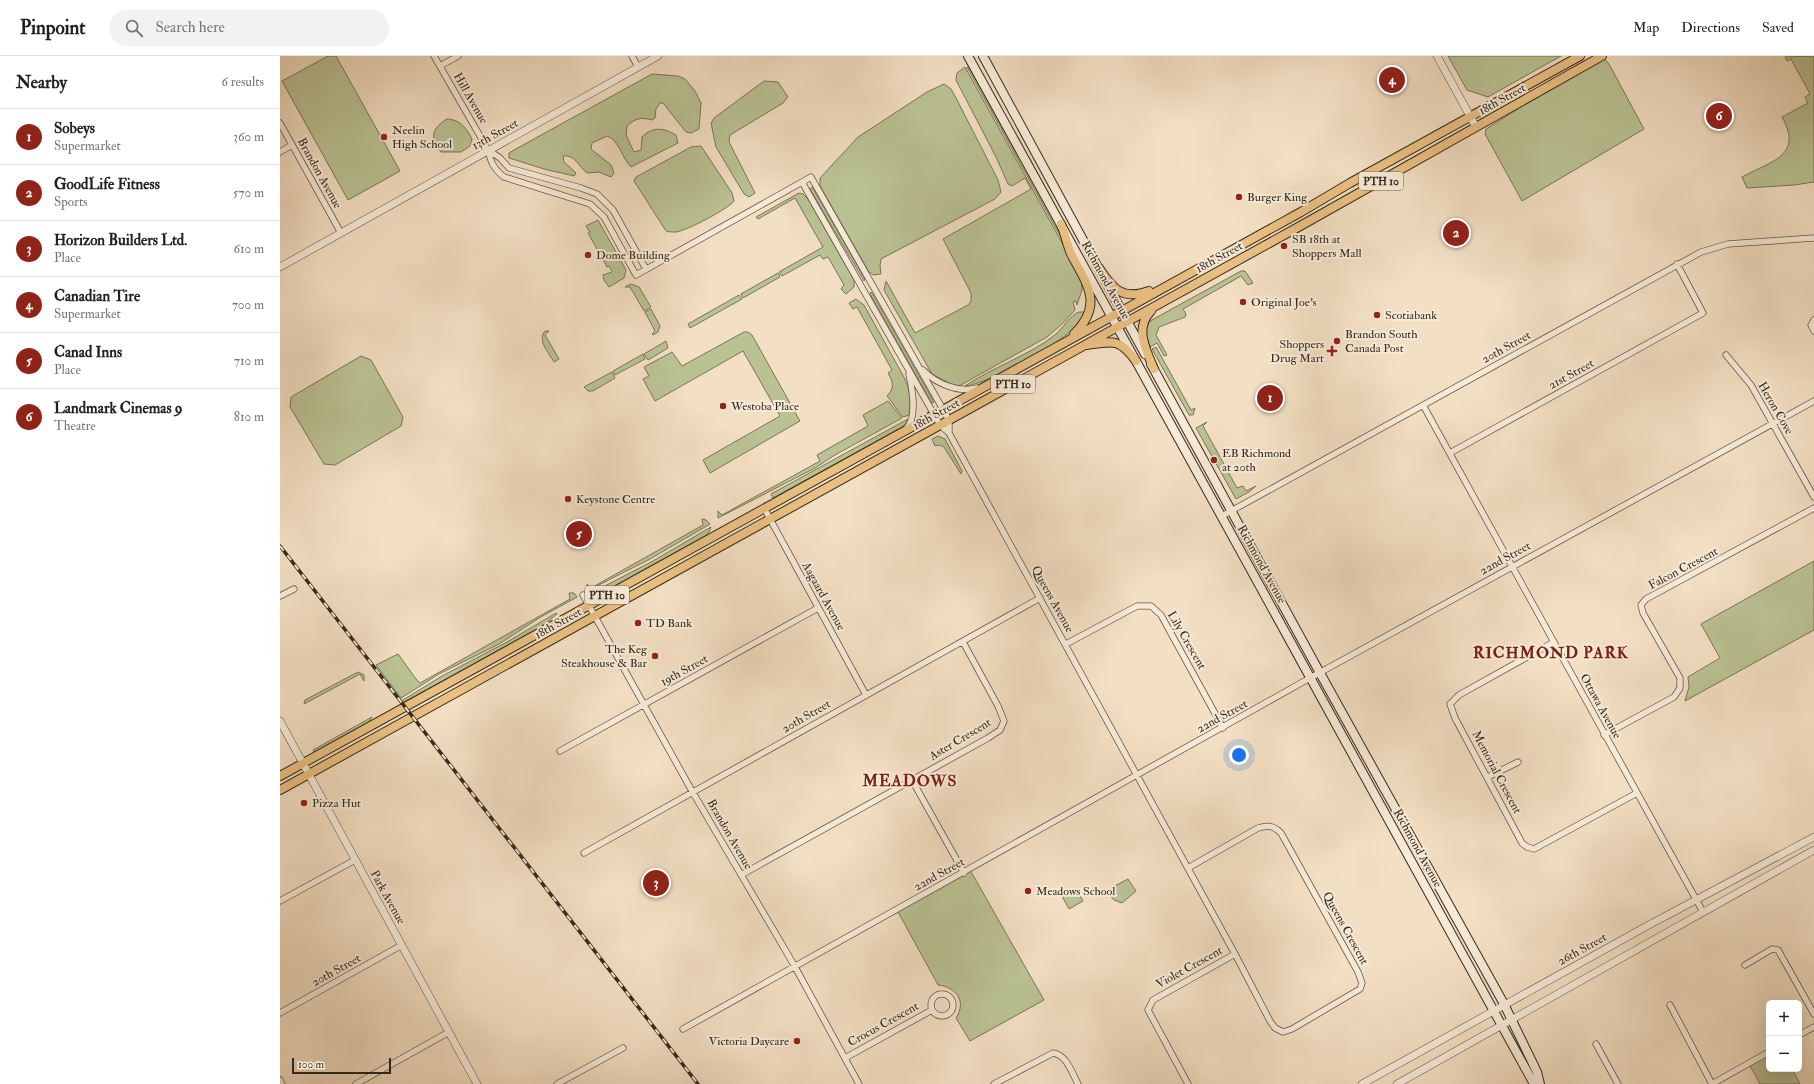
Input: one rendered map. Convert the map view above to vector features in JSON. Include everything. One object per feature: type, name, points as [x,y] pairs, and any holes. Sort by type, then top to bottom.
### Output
[{"type":"main road","name":"Richmond Avenue","points":[[983,56],[1320,673],[1513,1020],[1537,1072],[1540,1084]]},
{"type":"main road","name":"18th Street","points":[[280,776],[1580,56]]},
{"type":"main road","name":"18th Street","points":[[280,790],[1160,304],[1602,56]]},
{"type":"main road","name":"Richmond Avenue","points":[[970,57],[1534,1084]]},
{"type":"main road","points":[[1061,224],[1069,248],[1089,288],[1092,300],[1085,322],[1063,343]]},
{"type":"main road","points":[[1098,268],[1114,288],[1128,294],[1140,294],[1172,282]]},
{"type":"main road","points":[[1154,369],[1144,344],[1142,327],[1146,316],[1160,304]]},
{"type":"main road","points":[[1077,349],[1106,342],[1114,342],[1123,345],[1136,361]]},
{"type":"street","name":"Hill Avenue","points":[[434,56],[488,150]]},
{"type":"street","points":[[440,66],[458,56]]},
{"type":"street","points":[[632,56],[638,67]]},
{"type":"street","name":"13th Street","points":[[280,267],[658,56]]},
{"type":"street","points":[[1437,56],[1476,128]]},
{"type":"street","name":"Brandon Avenue","points":[[280,123],[341,233]]},
{"type":"street","points":[[280,152],[292,145]]},
{"type":"street","points":[[488,150],[500,158],[509,168],[581,188],[601,198],[613,210],[646,269]]},
{"type":"street","points":[[488,150],[495,169],[504,177],[581,200],[598,210],[604,217],[636,274],[811,177],[949,420],[949,433]]},
{"type":"street","points":[[802,182],[934,415],[940,425],[949,433]]},
{"type":"street","name":"20th Street","points":[[1222,516],[1701,252],[1728,244],[1814,238]]},
{"type":"street","name":"21st Street","points":[[1450,453],[1703,312],[1677,264]]},
{"type":"street","points":[[1814,320],[1811,325],[1814,331]]},
{"type":"street","name":"Heron Cove","points":[[1726,355],[1751,385],[1814,497]]},
{"type":"street","points":[[914,359],[932,378],[953,388],[973,389],[991,383]]},
{"type":"street","points":[[900,433],[910,425],[912,411],[912,391],[906,366]]},
{"type":"street","name":"22nd Street","points":[[683,1029],[794,965],[964,873],[1310,678],[1814,401]]},
{"type":"street","name":"Ottawa Avenue","points":[[1423,405],[1703,912]]},
{"type":"street","name":"Queens Avenue","points":[[949,433],[1138,775]]},
{"type":"street","name":"Aagaard Avenue","points":[[764,508],[866,695]]},
{"type":"street","name":"Falcon Crescent","points":[[1604,735],[1674,697],[1681,684],[1680,678],[1643,613],[1642,605],[1646,599],[1814,508]]},
{"type":"street","points":[[280,596],[294,589]]},
{"type":"street","name":"Brandon Avenue","points":[[583,595],[692,791],[794,965],[859,1084]]},
{"type":"street","name":"20th Street","points":[[584,853],[692,791],[1040,598]]},
{"type":"street","name":"Lily Crescent","points":[[1066,644],[1137,606],[1151,606],[1161,615],[1223,728]]},
{"type":"street","name":"19th Street","points":[[560,751],[818,608]]},
{"type":"street","name":"Aster Crescent","points":[[741,874],[1000,730],[1004,721],[998,706],[963,642]]},
{"type":"street","name":"Memorial Crescent","points":[[1554,642],[1459,695],[1450,704],[1455,718],[1522,842],[1527,848],[1534,849],[1637,793]]},
{"type":"street","name":"Park Avenue","points":[[280,721],[477,1084]]},
{"type":"street","points":[[1488,777],[1518,762]]},
{"type":"street","name":"Queens Crescent","points":[[1138,775],[1188,868],[1236,954],[1270,1021],[1275,1028],[1283,1032],[1292,1028],[1360,989],[1362,983],[1358,972],[1281,833],[1275,827],[1268,825],[1258,828],[1188,868]]},
{"type":"street","points":[[912,780],[964,873]]},
{"type":"street","name":"26th Street","points":[[1362,1084],[1504,1004],[1814,837]]},
{"type":"street","points":[[1397,1084],[1503,1026],[1814,850]]},
{"type":"street","points":[[280,901],[355,860]]},
{"type":"street","name":"20th Street","points":[[280,1013],[402,945]]},
{"type":"street","points":[[1745,965],[1772,949],[1778,950],[1814,1014]]},
{"type":"street","name":"Violet Crescent","points":[[1188,1084],[1148,1010],[1153,1000],[1236,954]]},
{"type":"street","points":[[939,994],[947,994],[952,1000],[952,1010],[947,1015],[937,1015],[932,1010],[933,999],[939,994]]},
{"type":"street","points":[[1670,1005],[1712,1084],[1766,1054]]},
{"type":"street","name":"Crocus Crescent","points":[[845,1058],[932,1010]]},
{"type":"street","points":[[1802,1033],[1814,1027]]},
{"type":"street","points":[[356,1084],[449,1032]]},
{"type":"street","points":[[1596,1044],[1618,1084]]},
{"type":"street","points":[[557,1084],[622,1048]]},
{"type":"street","points":[[994,1084],[1053,1053],[1059,1054],[1064,1059],[1078,1084]]},
{"type":"street","points":[[280,1080],[282,1084]]},
{"type":"green space","points":[[328,56],[336,56],[400,171],[348,200],[282,81]]},
{"type":"green space","points":[[1448,56],[1561,56],[1488,97],[1467,90]]},
{"type":"green space","points":[[1602,56],[1609,64],[1644,129],[1522,201],[1485,134],[1486,129]]},
{"type":"green space","points":[[1814,56],[1814,182],[1794,185],[1747,188],[1742,177],[1773,161],[1781,156],[1787,149],[1789,141],[1788,130],[1782,117],[1808,103],[1805,97],[1810,94],[1791,59],[1787,61],[1785,57]]},
{"type":"green space","points":[[965,67],[1081,277],[1082,290],[1077,305],[1076,301],[1073,302],[1075,310],[1047,337],[959,386],[951,384],[932,374],[884,290],[886,281],[915,333],[968,305],[971,301],[971,293],[943,239],[1031,189],[1025,178],[1012,186],[1008,184],[996,157],[956,80],[957,73]]},
{"type":"green space","points":[[967,67],[970,67],[1061,233],[1064,243]]},
{"type":"green space","points":[[652,74],[678,76],[685,79],[695,91],[701,103],[699,129],[691,133],[686,132],[663,103],[660,103],[656,109],[655,118],[652,120],[639,119],[633,121],[627,126],[626,135],[634,152],[641,150],[642,137],[646,133],[654,130],[659,129],[676,135],[678,143],[631,167],[615,141],[611,138],[607,136],[592,143],[591,149],[611,165],[614,173],[611,177],[599,172],[587,173],[574,159],[567,156],[563,156],[564,162],[576,173],[574,176],[544,169],[509,158],[509,153],[514,150]]},
{"type":"green space","points":[[764,81],[778,82],[788,97],[783,103],[730,135],[729,142],[755,193],[749,197],[744,194],[716,147],[711,123],[714,118]]},
{"type":"green space","points":[[944,84],[951,89],[956,98],[998,180],[1001,192],[995,199],[881,259],[881,274],[873,275],[869,272],[820,186],[820,178],[858,137],[927,92]]},
{"type":"green space","points":[[447,119],[452,119],[459,123],[465,128],[472,139],[470,146],[461,152],[441,152],[437,147],[434,138],[435,130]]},
{"type":"green space","points":[[701,146],[732,193],[734,201],[716,214],[688,228],[676,232],[666,231],[634,181],[636,177],[691,147]]},
{"type":"green space","points":[[812,187],[865,279],[864,281],[810,189]]},
{"type":"green space","points":[[799,193],[803,194],[808,199],[854,280],[854,287],[846,294],[841,289],[844,285],[828,257],[823,259],[820,255],[782,276],[779,272],[823,247],[795,198],[758,219],[756,217]]},
{"type":"green space","points":[[598,220],[626,270],[624,278],[609,287],[604,280],[603,275],[612,272],[609,266],[607,267],[588,233],[590,232],[586,226]]},
{"type":"green space","points":[[1241,271],[1245,271],[1253,283],[1248,285],[1241,276],[1183,309],[1186,314],[1185,317],[1159,327],[1156,335],[1167,355],[1164,356],[1157,343],[1150,347],[1147,337],[1147,327],[1150,321]]},
{"type":"green space","points":[[778,273],[780,277],[743,298],[741,294]]},
{"type":"green space","points":[[631,284],[639,287],[651,307],[644,311],[630,287],[625,287]]},
{"type":"green space","points":[[871,292],[934,402],[932,403],[870,294]]},
{"type":"green space","points":[[739,295],[742,299],[690,328],[688,324]]},
{"type":"green space","points":[[856,299],[864,305],[905,379],[910,397],[909,415],[903,417],[887,396],[892,388],[892,382],[888,373],[892,370],[857,307],[853,309],[849,303]]},
{"type":"green space","points":[[651,309],[660,326],[658,332],[653,335],[652,334],[655,331],[645,312]]},
{"type":"green space","points":[[1079,312],[1086,312],[1075,328],[1058,341],[1032,357],[987,380],[965,386],[1045,342],[1055,335]]},
{"type":"green space","points":[[545,331],[549,331],[545,335],[559,359],[554,362],[543,343],[542,339]]},
{"type":"green space","points":[[744,332],[748,332],[752,335],[800,421],[710,473],[703,460],[780,416],[743,351],[655,401],[643,379],[649,376],[644,367],[672,352],[682,366]]},
{"type":"green space","points":[[666,341],[668,348],[648,360],[644,354]]},
{"type":"green space","points":[[1156,347],[1191,410],[1195,408],[1193,415],[1189,415],[1152,349]]},
{"type":"green space","points":[[643,354],[645,359],[615,375],[613,371]]},
{"type":"green space","points":[[361,356],[371,360],[403,417],[401,426],[335,465],[324,464],[290,407],[291,397]]},
{"type":"green space","points":[[612,372],[615,378],[593,391],[588,391],[584,387]]},
{"type":"green space","points":[[888,401],[902,418],[835,455],[815,468],[718,518],[718,511],[722,515],[820,461],[817,455],[868,426],[863,415]]},
{"type":"green space","points":[[908,419],[904,426],[773,498],[771,494]]},
{"type":"green space","points":[[1207,422],[1203,426],[1237,488],[1243,486],[1246,491],[1256,486],[1249,492],[1236,499],[1196,428]]},
{"type":"green space","points":[[938,436],[945,439],[962,471],[961,474],[944,447],[940,445],[935,446],[932,439]]},
{"type":"green space","points":[[702,519],[706,520],[710,524],[650,559],[587,591],[587,584],[591,588],[703,525]]},
{"type":"green space","points":[[711,527],[705,536],[600,594],[597,590],[653,561]]},
{"type":"green space","points":[[1814,561],[1814,630],[1685,701],[1689,687],[1688,677],[1720,658],[1701,624]]},
{"type":"green space","points":[[569,593],[574,593],[577,597],[539,618],[499,644],[439,674],[401,698],[376,665],[398,654],[420,683],[570,599]]},
{"type":"green space","points":[[556,613],[557,614],[541,627],[404,702],[403,700],[442,676],[507,642]]},
{"type":"green space","points":[[358,672],[364,675],[364,681],[360,674],[304,704],[305,700]]},
{"type":"green space","points":[[372,717],[369,722],[314,752],[313,750]]},
{"type":"green space","points":[[970,870],[1044,1000],[970,1041],[956,1018],[960,1006],[958,996],[950,989],[938,985],[897,910]]},
{"type":"green space","points":[[1128,879],[1136,891],[1122,903],[1114,900],[1108,893],[1111,888]]},
{"type":"green space","points":[[1076,888],[1083,901],[1069,909],[1063,898],[1064,894]]},
{"type":"green space","points":[[1766,1053],[1766,1072],[1794,1072],[1800,1084],[1760,1084],[1748,1062]]},
{"type":"railway","points":[[280,546],[698,1084]]},
{"type":"place","name":"Canadian Tire","points":[[1392,80]]},
{"type":"place","name":"Landmark Cinemas 9","points":[[1719,116]]},
{"type":"place","name":"Neelin High School","points":[[384,137]]},
{"type":"place","name":"Burger King","points":[[1239,197]]},
{"type":"place","name":"GoodLife Fitness","points":[[1456,233]]},
{"type":"place","name":"SB 18th at Shoppers Mall","points":[[1284,246]]},
{"type":"place","name":"Dome Building","points":[[588,255]]},
{"type":"place","name":"Original Joe's","points":[[1243,302]]},
{"type":"place","name":"Scotiabank","points":[[1377,315]]},
{"type":"place","name":"Brandon South Canada Post","points":[[1337,341]]},
{"type":"place","name":"Shoppers Drug Mart","points":[[1332,351]]},
{"type":"place","name":"Sobeys","points":[[1270,398]]},
{"type":"place","name":"Westoba Place","points":[[723,406]]},
{"type":"place","name":"EB Richmond at 20th","points":[[1214,460]]},
{"type":"place","name":"Keystone Centre","points":[[568,499]]},
{"type":"place","name":"Canad Inns","points":[[579,534]]},
{"type":"place","name":"TD Bank","points":[[638,623]]},
{"type":"place","name":"The Keg Steakhouse & Bar","points":[[655,656]]},
{"type":"place","name":"Pizza Hut","points":[[304,803]]},
{"type":"place","name":"Horizon Builders Ltd.","points":[[656,883]]},
{"type":"place","name":"Meadows School","points":[[1028,891]]},
{"type":"place","name":"Victoria Daycare","points":[[797,1041]]},
{"type":"district","name":"RICHMOND PARK","points":[[1551,652]]},
{"type":"district","name":"MEADOWS","points":[[910,780]]}]
